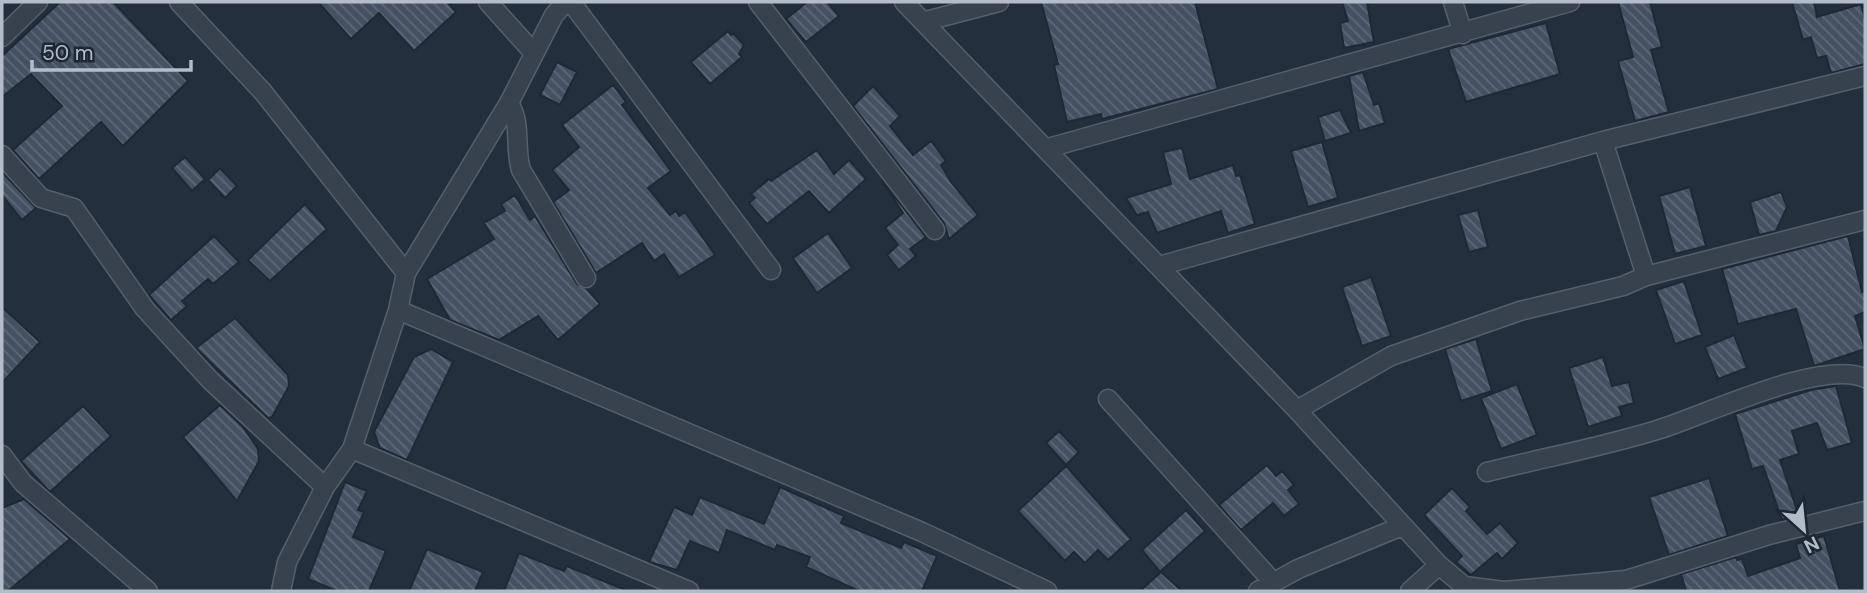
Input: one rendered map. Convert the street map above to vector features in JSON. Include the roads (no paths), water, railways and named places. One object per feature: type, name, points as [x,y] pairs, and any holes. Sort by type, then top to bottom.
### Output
[{"type":"street","points":[[2,37],[38,2]]},
{"type":"street","points":[[179,2],[263,92],[406,273]]},
{"type":"street","points":[[488,2],[533,52]]},
{"type":"street","points":[[289,589],[287,562],[325,487],[352,449],[398,310],[406,273],[509,103],[554,15],[568,2],[771,270]]},
{"type":"street","points":[[758,2],[935,230]]},
{"type":"street","points":[[904,2],[926,21],[1160,265],[1439,565],[1466,588],[1505,591],[1626,580],[1769,535],[1865,511]]},
{"type":"street","points":[[926,21],[999,2]]},
{"type":"street","points":[[1453,2],[1462,34]]},
{"type":"street","points":[[1048,148],[1570,2]]},
{"type":"street","points":[[1160,265],[1603,141],[1865,75]]},
{"type":"street","points":[[509,103],[517,116],[517,156],[521,170],[586,278]]},
{"type":"street","points":[[1603,141],[1646,276]]},
{"type":"street","points":[[2,155],[41,198],[74,208],[145,309],[210,380],[325,487]]},
{"type":"street","points":[[1297,410],[1391,356],[1520,311],[1865,220]]},
{"type":"street","points":[[398,310],[922,531],[1047,591]]},
{"type":"street","points":[[1487,472],[1656,430],[1798,381],[1851,372],[1865,378]]},
{"type":"street","points":[[1108,399],[1265,586],[1402,526]]},
{"type":"street","points":[[352,449],[689,591]]},
{"type":"street","points":[[2,455],[23,483],[148,591]]},
{"type":"street","points":[[1410,591],[1439,565]]}]
